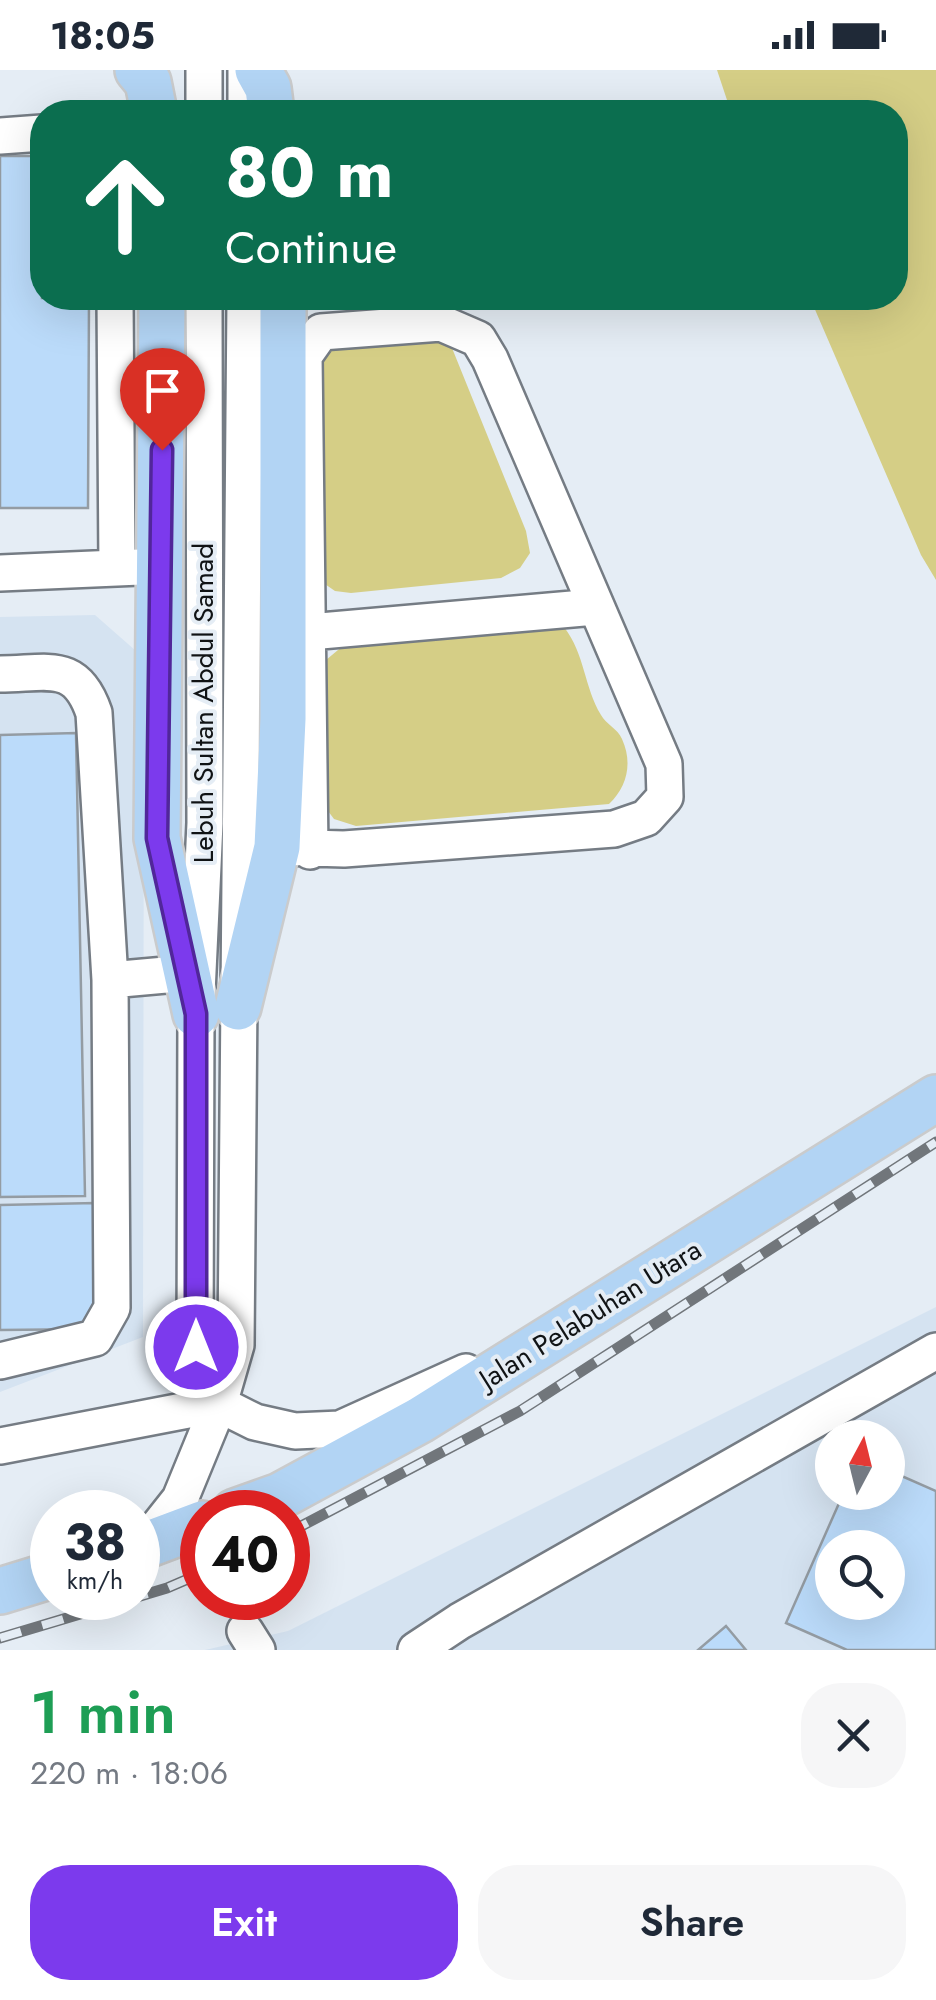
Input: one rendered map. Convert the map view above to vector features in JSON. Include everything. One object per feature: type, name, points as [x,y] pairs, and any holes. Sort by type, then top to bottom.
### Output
[{"type":"main road","points":[[138,70],[148,82],[152,100]]},
{"type":"main road","points":[[258,70],[270,100]]},
{"type":"main road","points":[[161,310],[138,567],[157,838],[207,998]]},
{"type":"main road","points":[[207,998],[277,839],[284,682],[282,310]]},
{"type":"main road","name":"Jalan Pelabuhan Utara","points":[[291,1490],[420,1420],[936,1098]]},
{"type":"main road","points":[[0,1591],[30,1582]]},
{"type":"street","points":[[204,70],[204,100]]},
{"type":"street","points":[[246,70],[246,100]]},
{"type":"street","points":[[0,136],[30,133]]},
{"type":"street","points":[[0,573],[138,567],[116,310]]},
{"type":"street","name":"Lebuh Sultan Abdul Samad","points":[[204,310],[207,998],[196,1347],[219,1404]]},
{"type":"street","name":"Lebuh Sultan Abdul Samad","points":[[246,310],[277,839]]},
{"type":"street","points":[[441,323],[478,339],[519,421],[664,764],[664,797],[646,818],[614,829],[277,839],[309,632],[304,356],[321,332],[441,323]]},
{"type":"street","points":[[309,632],[596,607]]},
{"type":"street","points":[[0,674],[66,674],[84,686],[94,713],[110,980],[112,1308],[95,1338],[0,1362]]},
{"type":"street","points":[[110,980],[207,998]]},
{"type":"street","points":[[0,1446],[219,1404],[256,1422],[295,1430],[340,1429],[568,1326]]},
{"type":"street","points":[[416,1650],[460,1621],[936,1351]]},
{"type":"street","points":[[160,1524],[180,1499],[219,1404]]},
{"type":"shaded area","points":[[717,70],[936,70],[936,580],[921,555],[815,310],[908,310],[908,100],[727,100]]},
{"type":"shaded area","points":[[441,332],[452,348],[526,531],[530,553],[520,568],[501,578],[351,593],[335,591],[319,580],[318,349]]},
{"type":"shaded area","points":[[95,615],[144,658],[143,1337],[0,1392],[0,617]]},
{"type":"shaded area","points":[[564,627],[576,648],[595,704],[620,735],[625,748],[626,774],[609,804],[356,826],[334,819],[319,799],[315,677],[326,660],[350,640]]},
{"type":"shaded area","points":[[936,1307],[936,1650],[205,1650],[288,1631]]},
{"type":"building","points":[[0,156],[30,156],[30,310],[89,310],[88,508],[0,508]]},
{"type":"building","points":[[76,733],[85,1196],[0,1197],[0,735]]},
{"type":"building","points":[[95,1203],[97,1329],[0,1330],[0,1205]]},
{"type":"building","points":[[905,1477],[936,1491],[936,1650],[847,1650],[786,1623],[815,1558],[815,1620],[905,1620],[905,1530],[827,1530],[836,1510],[905,1510]]},
{"type":"building","points":[[726,1626],[746,1650],[698,1650]]},
{"type":"railway","points":[[310,1521],[520,1411],[936,1142]]},
{"type":"railway","points":[[0,1638],[180,1582]]},
{"type":"route","points":[[162,450],[157,838],[196,1014],[196,1347]]}]
